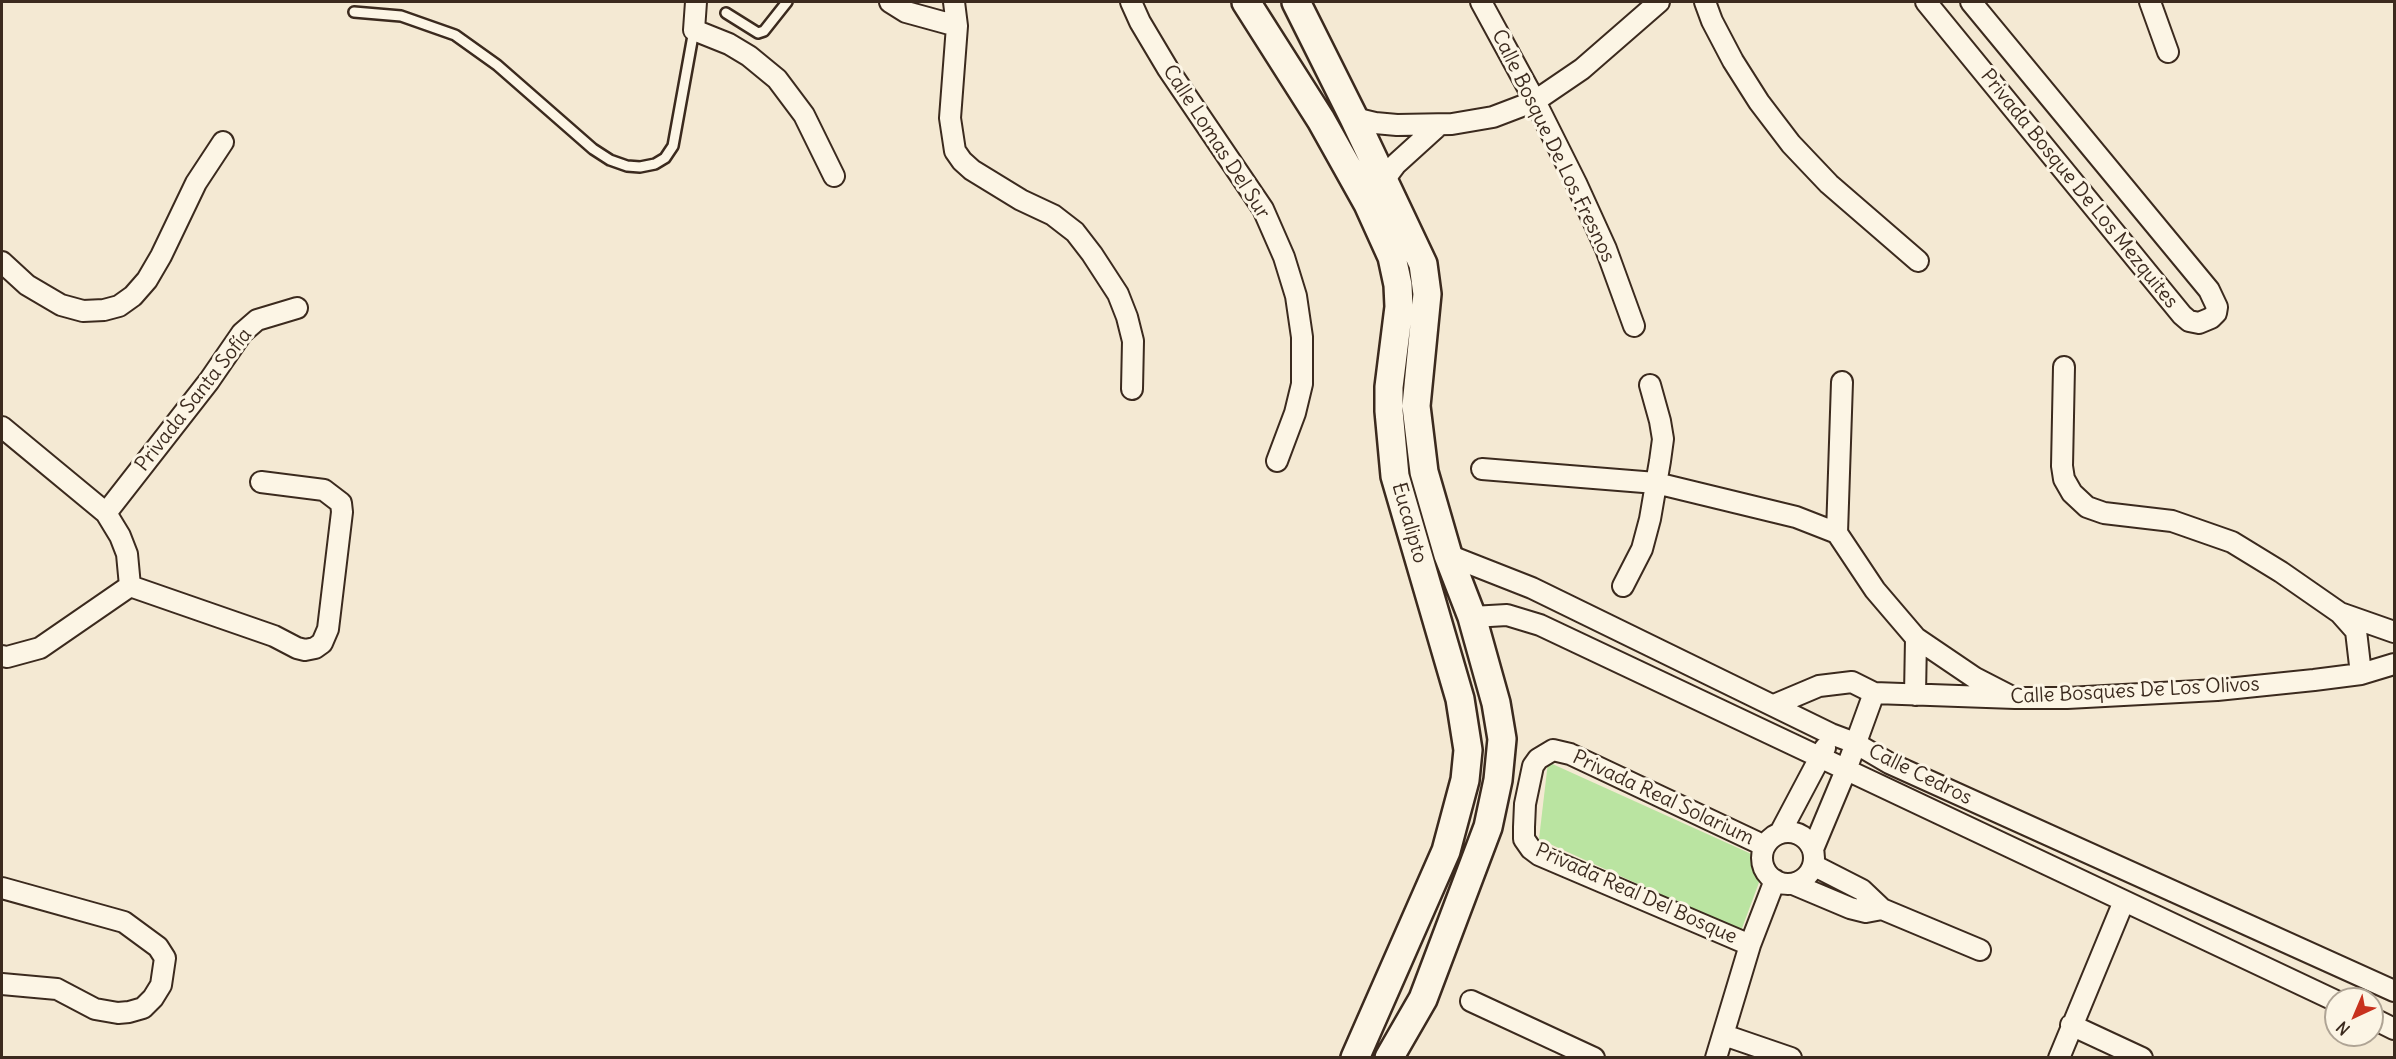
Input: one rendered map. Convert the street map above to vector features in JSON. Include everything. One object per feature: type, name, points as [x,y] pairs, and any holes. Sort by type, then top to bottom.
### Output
[{"type":"street","points":[[696,2],[694,30],[729,44],[749,56],[777,79],[804,115],[834,176]]},
{"type":"street","points":[[890,2],[906,12],[957,26]]},
{"type":"street","points":[[954,2],[957,26],[950,118],[955,151],[972,170],[1021,200],[1053,215],[1075,232],[1092,254],[1118,294],[1127,317],[1133,340],[1132,390]]},
{"type":"street","name":"Calle Lomas Del Sur","points":[[1131,2],[1168,69],[1263,208],[1284,256],[1296,296],[1302,336],[1302,384],[1295,412],[1277,461]]},
{"type":"street","name":"Eucalipto","points":[[1245,2],[1321,120],[1386,239],[1397,276],[1399,307],[1389,387],[1395,476],[1460,699],[1468,750],[1465,780],[1446,851],[1355,1058]]},
{"type":"street","name":"Eucalipto","points":[[1296,2],[1423,264],[1426,294],[1416,406],[1424,472],[1448,555],[1472,617],[1496,703],[1502,739],[1488,827],[1423,999],[1389,1058]]},
{"type":"street","name":"Calle Bosque De Los Fresnos","points":[[1481,2],[1535,101],[1606,249],[1634,326]]},
{"type":"street","points":[[1354,118],[1397,125],[1439,125],[1493,117],[1535,101],[1582,69],[1659,2]]},
{"type":"street","points":[[1705,2],[1712,21],[1733,61],[1759,102],[1791,144],[1829,184],[1918,261]]},
{"type":"street","name":"Privada Bosque De Los Mezquites","points":[[1926,2],[2182,315],[2189,321],[2199,323],[2211,318],[2216,313],[2217,307],[2210,290],[1971,2]]},
{"type":"street","points":[[2150,2],[2168,52]]},
{"type":"street","points":[[1384,180],[1396,164],[1439,125]]},
{"type":"street","points":[[2,262],[27,285],[62,305],[83,312],[119,306],[133,296],[147,280],[196,183],[223,142]]},
{"type":"street","name":"Privada Santa Sofía","points":[[106,513],[242,333],[257,320],[297,308]]},
{"type":"street","points":[[2064,367],[2062,466],[2064,479],[2072,493],[2087,507],[2104,513],[2172,521],[2232,542],[2281,572],[2340,613],[2356,630],[2361,674]]},
{"type":"street","points":[[1842,382],[1838,532],[1875,590],[1916,638],[1975,678],[2015,698]]},
{"type":"street","points":[[1623,586],[1642,549],[1650,519],[1663,439],[1650,385]]},
{"type":"street","points":[[2,427],[106,513],[120,536],[127,554],[130,585]]},
{"type":"street","points":[[1482,469],[1656,483],[1796,518],[1838,532]]},
{"type":"street","points":[[130,585],[274,636],[297,648],[305,650],[315,648],[322,643],[327,629],[342,512],[341,503],[324,490],[261,482]]},
{"type":"street","name":"Calle Cedros","points":[[1448,555],[1532,588],[1831,734],[1855,743],[1899,768],[2394,990]]},
{"type":"street","points":[[2,656],[7,657],[40,648],[130,585]]},
{"type":"street","points":[[1524,618],[1532,588]]},
{"type":"street","points":[[2340,613],[2394,632]]},
{"type":"street","name":"Calle Cedros","points":[[1472,617],[1495,614],[1524,618],[2324,995]]},
{"type":"street","points":[[1915,695],[1916,638]]},
{"type":"street","name":"Calle Bosques De Los Olivos","points":[[1773,705],[1819,686],[1836,683],[1852,682],[1874,693],[1915,695],[2015,698],[2167,693],[2361,674],[2394,664]]},
{"type":"street","points":[[1784,882],[1803,879],[1810,872],[1813,857],[1874,693]]},
{"type":"street","points":[[1831,734],[1820,759],[1762,858],[1766,870],[1784,882],[1850,909],[1866,912],[1882,909]]},
{"type":"street","name":"Privada Real Solarium","points":[[1525,804],[1533,766],[1538,759],[1553,750],[1773,840]]},
{"type":"street","name":"Privada Real Del Bosque","points":[[1525,804],[1524,839],[1536,853],[1750,945]]},
{"type":"street","points":[[1773,840],[1790,832],[1800,835],[1808,840],[1813,857],[1862,890],[1882,909],[1980,950]]},
{"type":"street","points":[[1716,1058],[1750,945],[1784,882]]},
{"type":"street","points":[[2,888],[124,922],[158,946],[165,958],[160,985],[153,998],[143,1008],[129,1012],[118,1013],[96,1009],[57,989],[2,984]]},
{"type":"street","points":[[2059,1058],[2124,902]]},
{"type":"street","points":[[1419,916],[1449,933]]},
{"type":"street","points":[[1472,1001],[1594,1058]]},
{"type":"street","points":[[2071,1025],[2142,1058]]},
{"type":"street","points":[[1724,1035],[1791,1058]]},
{"type":"lane","points":[[726,13],[758,33],[764,30],[787,2]]},
{"type":"lane","points":[[354,12],[401,16],[455,35],[497,65],[602,154],[627,166],[640,167],[655,164],[665,158],[673,146],[694,30]]},
{"type":"green space","points":[[1548,762],[1758,857],[1761,877],[1741,931],[1539,839]]}]
